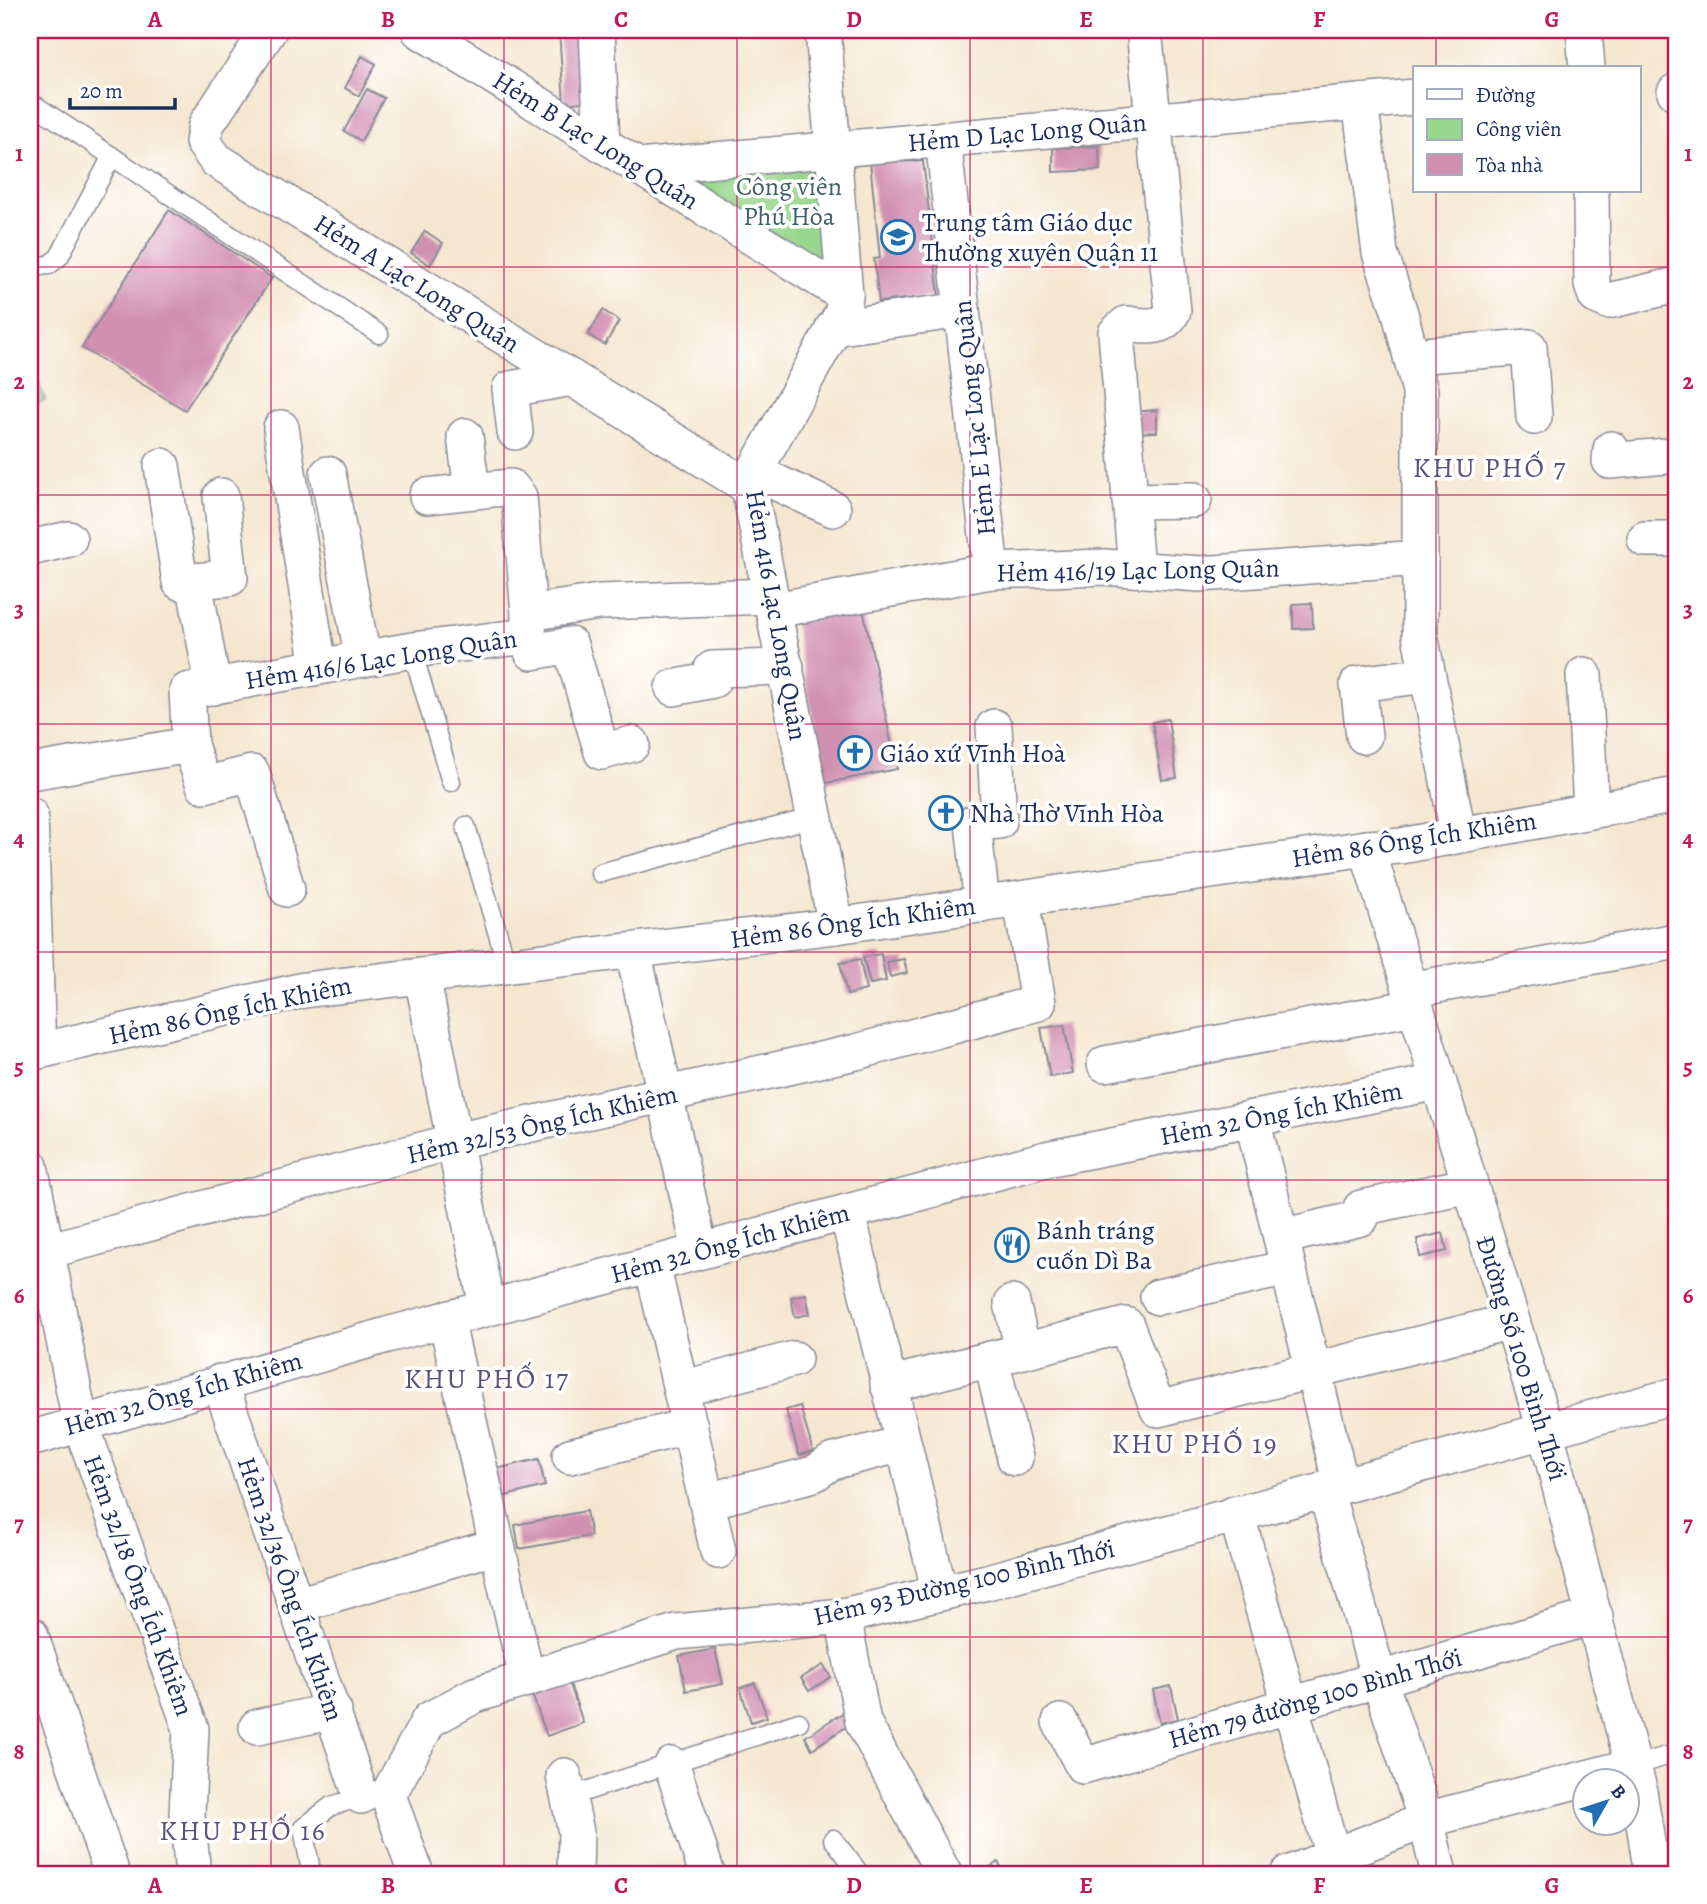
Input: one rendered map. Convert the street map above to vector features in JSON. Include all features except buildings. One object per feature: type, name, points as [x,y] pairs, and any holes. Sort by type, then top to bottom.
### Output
[{"type":"street","name":"Hẻm A Lạc Long Quân","points":[[269,30],[206,124],[203,142],[216,160],[572,378],[751,480],[832,509]]},
{"type":"street","name":"Hẻm B Lạc Long Quân","points":[[419,30],[845,295]]},
{"type":"street","points":[[597,30],[601,144]]},
{"type":"street","name":"Hẻm 416 Lạc Long Quân","points":[[823,30],[845,295],[843,312],[751,480],[836,926]]},
{"type":"street","points":[[1136,569],[1116,333],[1126,324],[1156,327],[1168,321],[1173,311],[1144,30]]},
{"type":"street","points":[[1584,30],[1587,66]]},
{"type":"street","name":"Hẻm D Lạc Long Quân","points":[[638,167],[1413,97]]},
{"type":"street","points":[[1360,102],[1380,253],[1420,391],[1420,635],[1458,833]]},
{"type":"street","name":"Hẻm E Lạc Long Quân","points":[[943,139],[991,571]]},
{"type":"street","points":[[1591,192],[1592,285],[1596,296],[1608,301],[1677,285]]},
{"type":"street","points":[[833,328],[962,310]]},
{"type":"street","points":[[1411,356],[1529,347],[1534,417]]},
{"type":"street","points":[[515,432],[510,389],[572,378]]},
{"type":"street","points":[[281,428],[319,667]]},
{"type":"street","points":[[465,436],[472,491]]},
{"type":"street","points":[[1611,449],[1610,461],[1677,455]]},
{"type":"street","points":[[163,466],[180,582],[230,578],[221,496]]},
{"type":"street","points":[[328,474],[363,659]]},
{"type":"street","points":[[427,496],[511,487],[519,497],[531,652],[570,645],[602,752],[632,744]]},
{"type":"street","points":[[1130,501],[1194,500]]},
{"type":"street","points":[[30,548],[69,539]]},
{"type":"street","name":"Hẻm 416/19 Lạc Long Quân","points":[[773,603],[991,571],[1104,567],[1200,574],[1420,558]]},
{"type":"street","points":[[194,581],[213,687]]},
{"type":"street","name":"Hẻm 416/6 Lạc Long Quân","points":[[190,745],[187,691],[412,650],[528,625],[599,602],[773,603]]},
{"type":"street","points":[[673,688],[713,681],[712,669],[786,667]]},
{"type":"street","points":[[1364,736],[1358,684],[1427,675]]},
{"type":"street","points":[[1584,675],[1591,810]]},
{"type":"street","points":[[982,905],[973,823],[999,821],[994,727]]},
{"type":"street","points":[[30,772],[190,745],[204,785],[252,773],[287,889]]},
{"type":"street","name":"Hẻm 86 Ông Ích Khiêm","points":[[34,1052],[304,990],[836,926],[1021,900],[1367,848],[1401,846],[1458,833],[1677,795]]},
{"type":"street","points":[[30,815],[34,1052]]},
{"type":"street","name":"Đường Số 100 Bình Thới","points":[[1367,848],[1545,1429],[1633,1766],[1644,1814],[1652,1874]]},
{"type":"street","name":"Hẻm 32/53 Ông Ích Khiêm","points":[[47,1251],[455,1142],[856,1052],[1038,1003],[1021,900]]},
{"type":"street","points":[[1105,1064],[1677,941]]},
{"type":"street","points":[[633,951],[700,1251]]},
{"type":"street","points":[[422,976],[487,1308]]},
{"type":"street","name":"Hẻm 32 Ông Ích Khiêm","points":[[30,1439],[80,1422],[446,1319],[1046,1159],[1438,1082]]},
{"type":"street","points":[[1252,1118],[1314,1372],[1333,1487],[1379,1679],[1426,1820],[1439,1874]]},
{"type":"street","points":[[30,1166],[80,1422]]},
{"type":"street","points":[[1158,1297],[1284,1252],[1361,1218],[1361,1208],[1470,1185]]},
{"type":"street","points":[[847,1212],[940,1593]]},
{"type":"street","points":[[652,1264],[718,1551]]},
{"type":"street","points":[[1012,1303],[1007,1355],[1015,1458]]},
{"type":"street","points":[[446,1319],[527,1679]]},
{"type":"street","points":[[888,1385],[1126,1325],[1158,1409],[1512,1321]]},
{"type":"street","points":[[681,1389],[794,1359]]},
{"type":"street","name":"Hẻm 32/36 Ông Ích Khiêm","points":[[220,1382],[334,1712],[416,1874]]},
{"type":"street","name":"Hẻm 93 Đường 100 Bình Thới","points":[[375,1796],[429,1720],[475,1695],[676,1632],[843,1616],[940,1593],[1677,1395]]},
{"type":"street","name":"Hẻm 32/18 Ông Ích Khiêm","points":[[80,1422],[191,1729],[187,1814],[193,1874]]},
{"type":"street","points":[[570,1456],[690,1426]]},
{"type":"street","points":[[707,1501],[814,1474],[831,1462],[902,1444]]},
{"type":"street","points":[[1236,1513],[1288,1706],[1336,1866]]},
{"type":"street","points":[[297,1605],[497,1546]]},
{"type":"street","points":[[843,1616],[863,1722],[941,1873]]},
{"type":"street","name":"Hẻm 79 đường 100 Bình Thới","points":[[1060,1722],[1083,1766],[1595,1616]]},
{"type":"street","points":[[30,1634],[112,1874]]},
{"type":"street","points":[[257,1727],[334,1712]]},
{"type":"street","points":[[672,1765],[707,1874]]},
{"type":"street","points":[[1289,1874],[1336,1866],[1426,1820],[1633,1766]]},
{"type":"street","points":[[566,1786],[576,1832],[575,1874]]},
{"type":"lane","points":[[30,102],[379,334]]},
{"type":"lane","points":[[30,267],[49,265],[59,257],[112,156]]},
{"type":"lane","points":[[412,650],[451,782]]},
{"type":"lane","points":[[600,873],[815,817]]},
{"type":"lane","points":[[466,826],[507,965]]},
{"type":"lane","points":[[566,1786],[672,1765],[799,1722]]},
{"type":"lane","points":[[1633,1766],[1677,1753]]},
{"type":"lane","points":[[308,1874],[311,1871],[303,1829],[331,1806],[375,1796]]},
{"type":"lane","points":[[833,1839],[860,1874]]},
{"type":"green space","name":"Công viên Phú Hòa","points":[[824,161],[833,273],[694,182],[707,172]]},
{"type":"green space","points":[[30,361],[45,400],[30,406]]},
{"type":"place","name":"Trung tâm Giáo dục Thường xuyên Quận 11","points":[[898,237]]},
{"type":"place","name":"Giáo xứ Vĩnh Hoà","points":[[855,753]]},
{"type":"place","name":"Nhà Thờ Vĩnh Hòa","points":[[946,813]]},
{"type":"place","name":"Bánh tráng cuốn Dì Ba","points":[[1012,1245]]},
{"type":"district","name":"KHU PHỐ 7","points":[[1490,467]]},
{"type":"district","name":"KHU PHỐ 17","points":[[487,1378]]},
{"type":"district","name":"KHU PHỐ 19","points":[[1195,1443]]},
{"type":"district","name":"KHU PHỐ 16","points":[[243,1830]]}]
